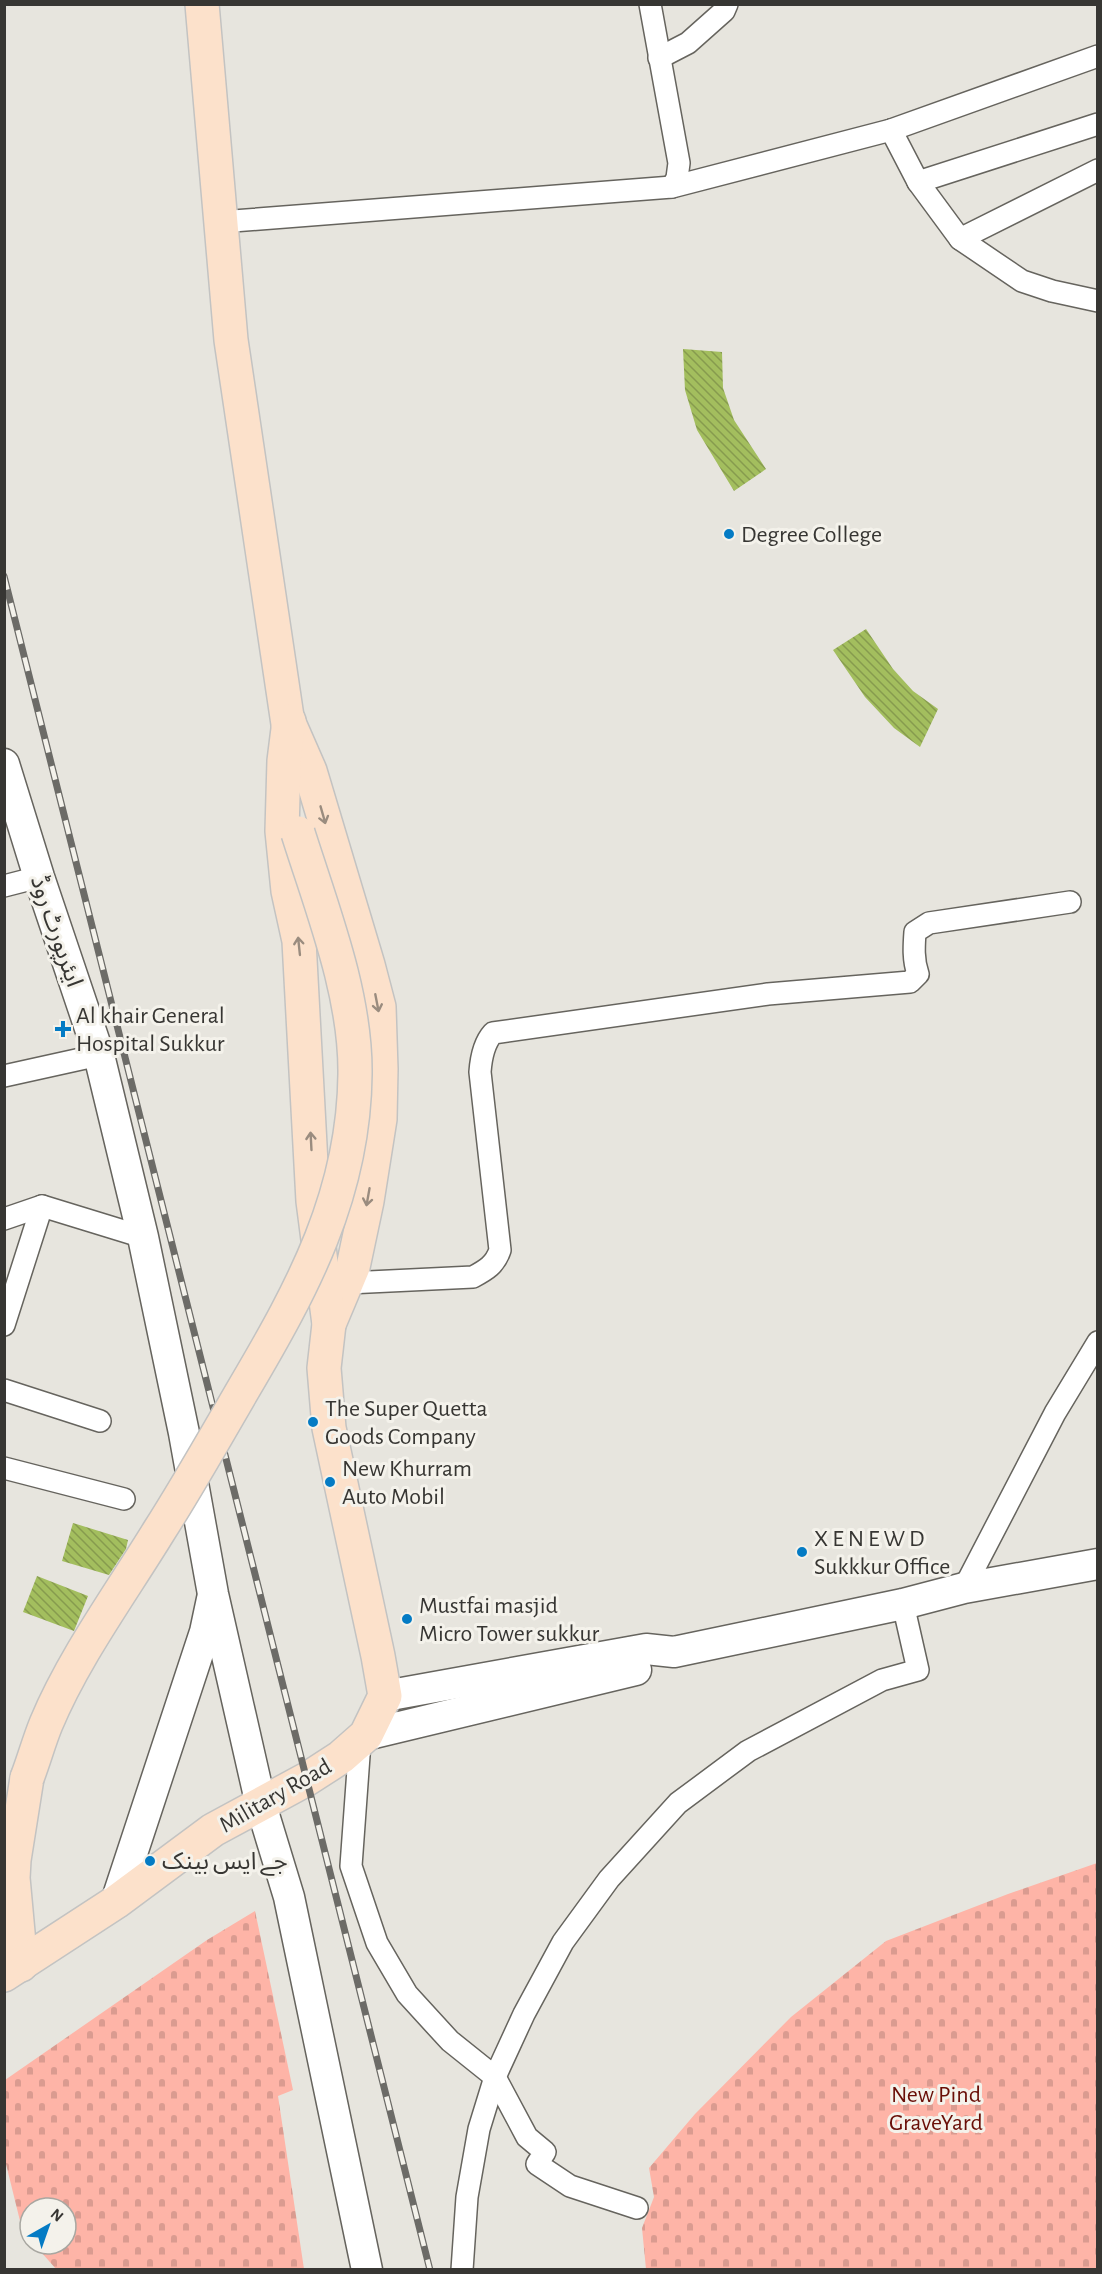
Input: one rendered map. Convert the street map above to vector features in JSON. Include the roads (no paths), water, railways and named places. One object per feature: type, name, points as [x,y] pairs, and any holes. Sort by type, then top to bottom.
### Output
[{"type":"main road","points":[[13,1970],[13,1878],[9,1852],[27,1778],[47,1722],[80,1658],[170,1514],[286,1317],[322,1239],[341,1184],[351,1140],[354,1084],[350,1022],[341,974],[298,832],[289,721],[280,676],[231,340],[202,4]]},
{"type":"main road","points":[[289,721],[310,771],[379,1007],[380,1119],[367,1201],[348,1283],[329,1324]]},
{"type":"main road","points":[[289,721],[284,761],[282,831],[288,891],[299,940],[314,1201],[329,1324],[324,1368],[329,1428],[385,1696],[363,1739]]},
{"type":"main road","name":"ایئرپورٹ روڈ","points":[[4,764],[99,1055],[143,1237],[184,1433],[213,1594],[261,1805],[290,1897],[367,2270]]},
{"type":"main road","points":[[385,1696],[646,1649],[674,1652],[903,1604],[964,1588],[1098,1564]]},
{"type":"main road","points":[[116,1902],[205,1632],[213,1594]]},
{"type":"main road","points":[[144,1881],[222,1631]]},
{"type":"main road","points":[[363,1739],[650,1668],[674,1652]]},
{"type":"main road","name":"Military Road","points":[[13,1970],[116,1902],[213,1830],[307,1779],[363,1739]]},
{"type":"street","points":[[650,4],[680,163],[677,178],[672,187]]},
{"type":"street","points":[[659,58],[688,43],[724,11],[727,4]]},
{"type":"street","points":[[220,222],[672,187],[891,130],[1098,56]]},
{"type":"street","points":[[918,182],[1098,124]]},
{"type":"street","points":[[891,130],[918,182],[960,239],[1022,281],[1052,291],[1098,301]]},
{"type":"street","points":[[960,239],[1098,170]]},
{"type":"street","points":[[4,886],[39,877]]},
{"type":"street","points":[[348,1283],[472,1277],[490,1268],[497,1259],[500,1250],[480,1072],[481,1059],[488,1038],[493,1033],[768,994],[910,982],[918,974],[914,964],[914,940],[915,932],[919,927],[929,923],[1070,902]]},
{"type":"street","points":[[4,1076],[99,1055]]},
{"type":"street","points":[[4,1219],[42,1206],[143,1237]]},
{"type":"street","points":[[4,1325],[42,1206]]},
{"type":"street","points":[[964,1588],[1054,1413],[1098,1342]]},
{"type":"street","points":[[4,1390],[99,1421]]},
{"type":"street","points":[[4,1467],[124,1499]]},
{"type":"street","points":[[462,2270],[467,2197],[480,2129],[495,2077],[524,2014],[563,1942],[609,1879],[678,1803],[748,1751],[882,1680],[918,1670],[903,1604]]},
{"type":"street","points":[[363,1739],[351,1866],[376,1943],[407,1994],[450,2041],[495,2077],[527,2137],[545,2152],[537,2164],[570,2186],[637,2208]]},
{"type":"railway","points":[[4,576],[430,2270]]},
{"type":"place","name":"Degree College","points":[[729,534]]},
{"type":"place","name":"Al khair General Hospital Sukkur","points":[[63,1029]]},
{"type":"place","name":"The Super Quetta Goods Company","points":[[313,1422]]},
{"type":"place","name":"New Khurram Auto Mobil","points":[[330,1482]]},
{"type":"place","name":"X E N E W D Sukkkur Office","points":[[802,1552]]},
{"type":"place","name":"Mustfai masjid Micro Tower sukkur","points":[[407,1619]]},
{"type":"place","name":"جے ایس بینک","points":[[150,1861]]},
{"type":"park label","name":"New Pind GraveYard","points":[[936,2108]]}]
